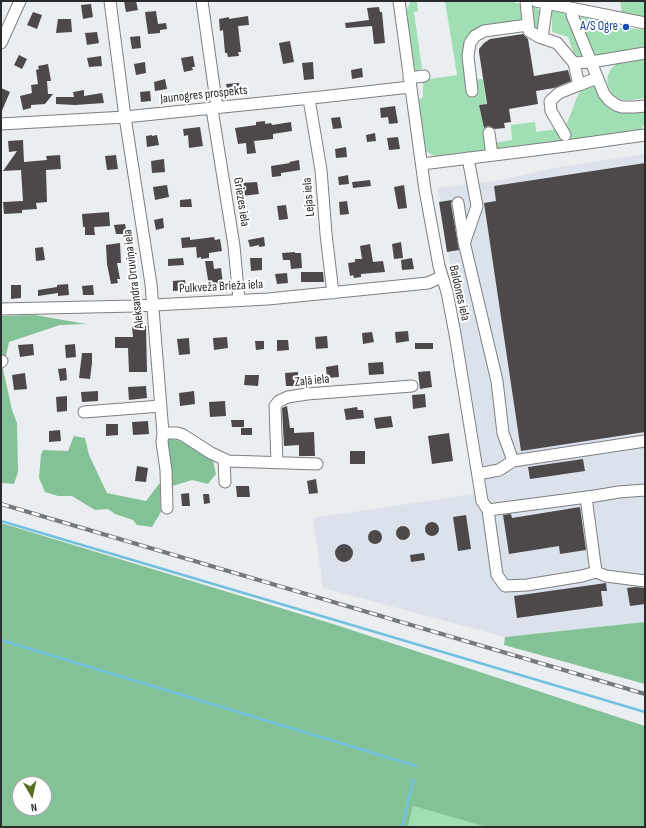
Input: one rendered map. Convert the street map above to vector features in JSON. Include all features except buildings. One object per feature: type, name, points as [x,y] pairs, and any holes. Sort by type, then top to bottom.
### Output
[{"type":"street","points":[[1,44],[20,1]]},
{"type":"street","name":"Aleksandra Druviņa iela","points":[[110,1],[125,117],[148,261],[153,304],[163,433],[162,442],[166,470],[167,508]]},
{"type":"street","name":"Griezes iela","points":[[202,1],[234,246],[239,300]]},
{"type":"street","name":"Baldones iela","points":[[399,1],[422,164],[441,277],[447,292],[482,500],[488,510],[497,575],[505,586],[527,585],[582,576],[596,572]]},
{"type":"street","points":[[526,1],[529,31],[542,38],[557,43],[574,63],[579,85]]},
{"type":"street","points":[[542,38],[542,2],[645,23]]},
{"type":"street","points":[[573,9],[572,15],[604,94],[616,105],[629,108],[645,106]]},
{"type":"street","points":[[472,91],[468,56],[470,44],[475,36],[484,31],[528,25]]},
{"type":"street","points":[[574,63],[591,62],[645,53]]},
{"type":"street","name":"Jaunogres prospekts","points":[[1,124],[125,117],[309,98],[410,82],[424,76]]},
{"type":"street","points":[[565,135],[551,111],[550,101],[559,93],[597,78]]},
{"type":"street","name":"Lejas iela","points":[[309,98],[321,170],[326,234],[333,293]]},
{"type":"street","points":[[489,133],[492,155]]},
{"type":"street","points":[[422,164],[566,146],[645,134]]},
{"type":"street","points":[[464,242],[477,206],[468,158]]},
{"type":"street","points":[[458,203],[464,242],[497,381],[503,433],[513,461]]},
{"type":"street","name":"Pulkveža Brieža iela","points":[[1,309],[239,300],[333,293],[428,283],[441,277]]},
{"type":"street","name":"Zaļā iela","points":[[277,463],[275,406],[279,401],[288,397],[306,394],[412,386]]},
{"type":"street","points":[[84,412],[161,406]]},
{"type":"street","points":[[163,433],[177,433],[183,435],[224,460],[317,464]]},
{"type":"street","points":[[478,474],[499,470],[513,461],[645,441]]},
{"type":"street","points":[[224,460],[226,482]]},
{"type":"street","points":[[488,510],[619,492],[645,490]]},
{"type":"street","points":[[586,497],[596,572],[606,576],[645,581]]},
{"type":"shaded area","points":[[645,154],[645,622],[505,637],[323,588],[313,518],[487,492],[438,188],[501,180],[559,167]]},
{"type":"green space","points":[[411,1],[417,1],[418,11],[414,12],[422,69],[413,71],[406,23],[407,9]]},
{"type":"green space","points":[[445,1],[509,1],[524,5],[527,22],[475,35],[470,80],[483,79],[486,104],[479,105],[488,148],[483,153],[436,157],[424,150],[417,101],[423,97],[423,80],[457,75]]},
{"type":"green space","points":[[620,1],[645,1],[645,18],[622,14]]},
{"type":"green space","points":[[531,5],[537,7],[539,10],[538,31],[531,23]]},
{"type":"green space","points":[[553,10],[560,10],[568,16],[584,57],[574,54],[568,37],[552,32]]},
{"type":"green space","points":[[583,16],[619,28],[645,29],[645,49],[593,57],[578,19]]},
{"type":"green space","points":[[645,58],[645,98],[624,100],[617,98],[612,94],[607,81],[611,69],[622,61]]},
{"type":"green space","points":[[595,83],[601,95],[645,108],[645,125],[642,126],[643,131],[498,150],[495,148],[494,143],[512,140],[511,125],[535,122],[536,132],[557,129],[568,134],[567,123],[577,97],[581,90]]},
{"type":"green space","points":[[35,315],[86,324],[60,325],[9,342],[3,369],[12,410],[17,423],[18,472],[14,484],[1,483],[1,316]]},
{"type":"green space","points":[[74,436],[85,438],[89,455],[107,493],[146,501],[159,484],[170,482],[166,438],[180,441],[213,460],[216,474],[208,484],[192,480],[160,490],[161,512],[152,527],[137,525],[133,520],[115,514],[108,509],[95,510],[72,496],[58,496],[45,492],[39,478],[41,455],[43,450],[68,451]]},
{"type":"green space","points":[[1,523],[330,623],[645,726],[645,827],[486,827],[413,806],[408,827],[1,827]]},
{"type":"green space","points":[[645,622],[645,684],[504,645],[505,637]]},
{"type":"green space","points":[[413,806],[486,827],[408,827]]},
{"type":"waterway","points":[[1,521],[645,712]]},
{"type":"waterway","points":[[1,640],[416,766]]},
{"type":"waterway","points":[[402,827],[413,780]]},
{"type":"railway","points":[[1,504],[645,694]]},
{"type":"place","name":"A/S Ogre","points":[[626,27]]}]
